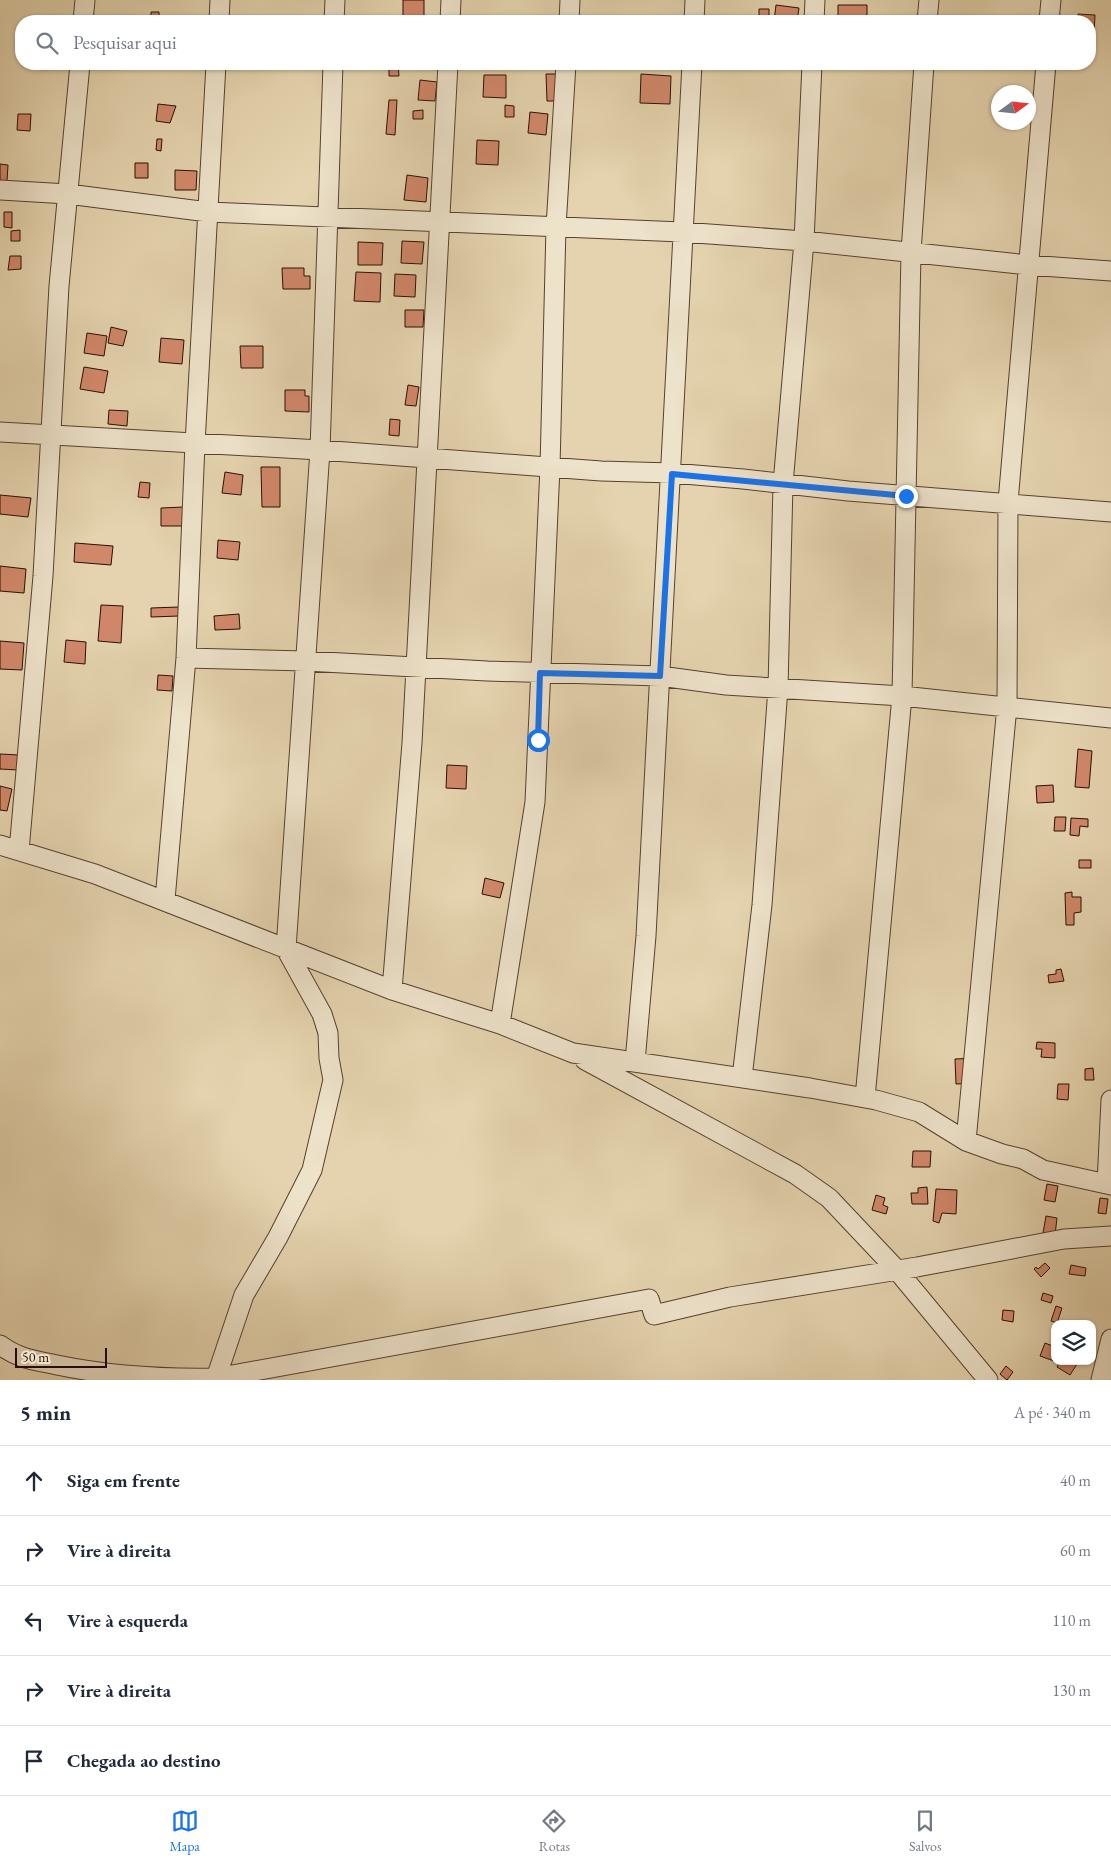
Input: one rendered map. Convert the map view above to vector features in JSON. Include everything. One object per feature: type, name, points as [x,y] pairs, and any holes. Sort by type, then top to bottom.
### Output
[{"type":"street","points":[[84,15],[85,0]]},
{"type":"street","points":[[219,15],[220,0]]},
{"type":"street","points":[[334,15],[335,0]]},
{"type":"street","points":[[450,15],[451,0]]},
{"type":"street","points":[[569,15],[570,0]]},
{"type":"street","points":[[694,15],[695,0]]},
{"type":"street","points":[[814,15],[815,0]]},
{"type":"street","points":[[928,15],[929,0]]},
{"type":"street","points":[[1050,15],[1051,0]]},
{"type":"street","points":[[19,851],[43,576],[59,286],[79,70]]},
{"type":"street","points":[[165,900],[186,658],[194,444],[216,70]]},
{"type":"street","points":[[216,1378],[244,1295],[278,1237],[312,1170],[333,1080],[329,1058],[328,1033],[322,1014],[286,949],[320,450],[332,70]]},
{"type":"street","points":[[392,990],[416,666],[448,70]]},
{"type":"street","points":[[500,1024],[534,802],[550,467],[556,227],[566,70]]},
{"type":"street","points":[[634,1062],[646,936],[672,474],[682,232],[692,70]]},
{"type":"street","points":[[742,1078],[762,905],[778,688],[783,484],[804,241],[812,70]]},
{"type":"street","points":[[865,1098],[902,696],[911,252],[924,70]]},
{"type":"street","points":[[966,1141],[1007,706],[1008,502],[1045,70]]},
{"type":"street","points":[[0,190],[68,194],[208,212],[682,232],[804,241],[1028,265],[1111,271]]},
{"type":"street","points":[[0,432],[320,450],[426,460],[672,474],[906,496],[1008,502],[1111,512]]},
{"type":"street","points":[[186,658],[306,661],[540,673],[660,676],[726,685],[902,696],[1111,718]]},
{"type":"street","points":[[0,845],[95,874],[392,990],[500,1024],[573,1053],[796,1174],[829,1198],[896,1269],[988,1380]]},
{"type":"street","points":[[573,1053],[865,1098],[919,1112],[966,1141],[1002,1154],[1023,1159],[1043,1170],[1109,1184],[1111,1100]]},
{"type":"street","points":[[0,1345],[14,1356],[102,1374],[176,1379],[216,1378],[649,1299],[654,1315],[730,1297],[1011,1250],[1064,1239],[1111,1236]]},
{"type":"street","points":[[1101,1380],[1111,1339]]},
{"type":"building","points":[[403,0],[424,0],[424,15],[403,15]]},
{"type":"building","points":[[776,5],[799,8],[798,15],[775,15]]},
{"type":"building","points":[[838,5],[867,5],[867,15],[838,15]]},
{"type":"building","points":[[759,9],[769,9],[769,15],[759,15]]},
{"type":"building","points":[[151,12],[159,12],[159,15],[151,15]]},
{"type":"building","points":[[389,70],[398,70],[399,76],[389,76]]},
{"type":"building","points":[[546,74],[557,74],[557,101],[547,101]]},
{"type":"building","points":[[641,74],[671,76],[670,104],[640,103]]},
{"type":"building","points":[[484,75],[506,75],[506,98],[483,97]]},
{"type":"building","points":[[420,80],[437,82],[435,101],[418,100]]},
{"type":"building","points":[[389,100],[397,100],[395,135],[386,134]]},
{"type":"building","points":[[158,104],[176,106],[170,123],[156,121]]},
{"type":"building","points":[[505,105],[514,106],[514,117],[505,117]]},
{"type":"building","points":[[423,110],[423,119],[413,119],[413,111]]},
{"type":"building","points":[[530,112],[548,114],[546,135],[528,133]]},
{"type":"building","points":[[18,114],[31,114],[30,131],[17,130]]},
{"type":"building","points":[[157,139],[162,139],[161,151],[156,150]]},
{"type":"building","points":[[477,140],[499,141],[498,165],[476,164]]},
{"type":"building","points":[[135,163],[148,163],[148,178],[135,178]]},
{"type":"building","points":[[0,164],[8,165],[7,181],[0,181]]},
{"type":"building","points":[[175,170],[197,171],[196,190],[175,190]]},
{"type":"building","points":[[407,175],[428,178],[426,202],[404,200]]},
{"type":"building","points":[[4,212],[12,212],[12,228],[4,227]]},
{"type":"building","points":[[20,230],[20,241],[11,241],[11,231]]},
{"type":"building","points":[[402,241],[424,242],[422,264],[401,263]]},
{"type":"building","points":[[358,242],[383,243],[382,265],[358,265]]},
{"type":"building","points":[[10,256],[21,256],[21,269],[8,270]]},
{"type":"building","points":[[282,268],[304,268],[304,276],[310,276],[310,289],[283,289]]},
{"type":"building","points":[[356,272],[381,273],[380,302],[354,301]]},
{"type":"building","points":[[395,274],[416,275],[415,297],[394,296]]},
{"type":"building","points":[[405,310],[424,310],[423,327],[405,327]]},
{"type":"building","points":[[111,327],[127,331],[123,346],[108,343]]},
{"type":"building","points":[[87,333],[107,336],[104,356],[84,353]]},
{"type":"building","points":[[161,338],[184,340],[182,364],[159,362]]},
{"type":"building","points":[[240,346],[263,346],[263,368],[241,368]]},
{"type":"building","points":[[84,367],[108,371],[104,393],[80,389]]},
{"type":"building","points":[[408,385],[419,387],[416,406],[405,405]]},
{"type":"building","points":[[285,390],[305,390],[305,396],[309,396],[309,412],[285,411]]},
{"type":"building","points":[[109,410],[128,411],[127,426],[108,424]]},
{"type":"building","points":[[390,419],[400,420],[399,436],[389,435]]},
{"type":"building","points":[[261,467],[280,467],[280,507],[262,507]]},
{"type":"building","points":[[225,472],[243,475],[241,495],[222,493]]},
{"type":"building","points":[[140,482],[150,483],[149,498],[138,497]]},
{"type":"building","points":[[0,495],[31,498],[28,517],[0,514]]},
{"type":"building","points":[[184,507],[185,526],[161,526],[161,508]]},
{"type":"building","points":[[218,540],[240,542],[238,560],[217,558]]},
{"type":"building","points":[[75,543],[113,546],[111,565],[74,562]]},
{"type":"building","points":[[0,566],[26,569],[24,593],[0,591]]},
{"type":"building","points":[[101,605],[123,606],[121,643],[98,641]]},
{"type":"building","points":[[179,607],[179,616],[151,617],[151,608]]},
{"type":"building","points":[[239,614],[240,629],[215,630],[214,616]]},
{"type":"building","points":[[66,640],[86,642],[85,664],[64,662]]},
{"type":"building","points":[[0,641],[24,643],[22,670],[0,669]]},
{"type":"building","points":[[158,675],[173,676],[172,691],[157,690]]},
{"type":"building","points":[[1078,749],[1092,751],[1089,788],[1075,787]]},
{"type":"building","points":[[0,754],[19,755],[18,770],[0,769]]},
{"type":"building","points":[[447,765],[467,766],[466,789],[446,788]]},
{"type":"building","points":[[1053,785],[1054,802],[1037,803],[1036,786]]},
{"type":"building","points":[[0,786],[12,789],[7,811],[0,810]]},
{"type":"building","points":[[1055,817],[1066,817],[1065,831],[1054,831]]},
{"type":"building","points":[[1071,818],[1088,819],[1088,827],[1080,826],[1079,836],[1070,835]]},
{"type":"building","points":[[1079,860],[1091,860],[1091,868],[1079,868]]},
{"type":"building","points":[[485,878],[504,883],[500,898],[482,894]]},
{"type":"building","points":[[1072,892],[1072,897],[1081,897],[1081,912],[1074,913],[1074,925],[1066,925],[1065,893]]},
{"type":"building","points":[[1061,969],[1064,981],[1049,983],[1048,975],[1056,974],[1056,970]]},
{"type":"building","points":[[1037,1042],[1055,1043],[1055,1058],[1041,1057],[1042,1049],[1036,1049]]},
{"type":"building","points":[[979,1058],[980,1083],[956,1084],[955,1059]]},
{"type":"building","points":[[1093,1068],[1094,1080],[1085,1080],[1085,1069]]},
{"type":"building","points":[[1058,1084],[1069,1084],[1068,1100],[1057,1099]]},
{"type":"building","points":[[913,1151],[931,1151],[930,1167],[912,1167]]},
{"type":"building","points":[[1047,1184],[1058,1186],[1055,1202],[1044,1200]]},
{"type":"building","points":[[927,1187],[928,1204],[912,1204],[911,1193],[918,1193],[918,1188]]},
{"type":"building","points":[[936,1189],[957,1190],[956,1214],[942,1213],[939,1223],[933,1221]]},
{"type":"building","points":[[876,1195],[885,1198],[883,1205],[888,1207],[886,1214],[872,1210]]},
{"type":"building","points":[[1100,1198],[1108,1199],[1106,1214],[1098,1213]]},
{"type":"building","points":[[1046,1216],[1057,1218],[1055,1235],[1043,1233]]},
{"type":"building","points":[[1045,1263],[1050,1268],[1041,1277],[1034,1269],[1036,1267],[1038,1269]]},
{"type":"building","points":[[1071,1265],[1086,1268],[1085,1276],[1069,1274]]},
{"type":"building","points":[[1043,1293],[1053,1296],[1051,1303],[1041,1300]]},
{"type":"building","points":[[1056,1306],[1062,1308],[1058,1320],[1051,1320]]},
{"type":"building","points":[[1003,1310],[1014,1311],[1013,1322],[1002,1320]]},
{"type":"building","points":[[1045,1343],[1051,1345],[1051,1360],[1040,1356]]},
{"type":"building","points":[[1058,1365],[1076,1365],[1070,1375],[1057,1367]]},
{"type":"building","points":[[1006,1366],[1013,1372],[1007,1380],[1000,1374]]},
{"type":"route","points":[[538,740],[540,673],[660,676],[672,474],[743,479],[906,496]]}]
